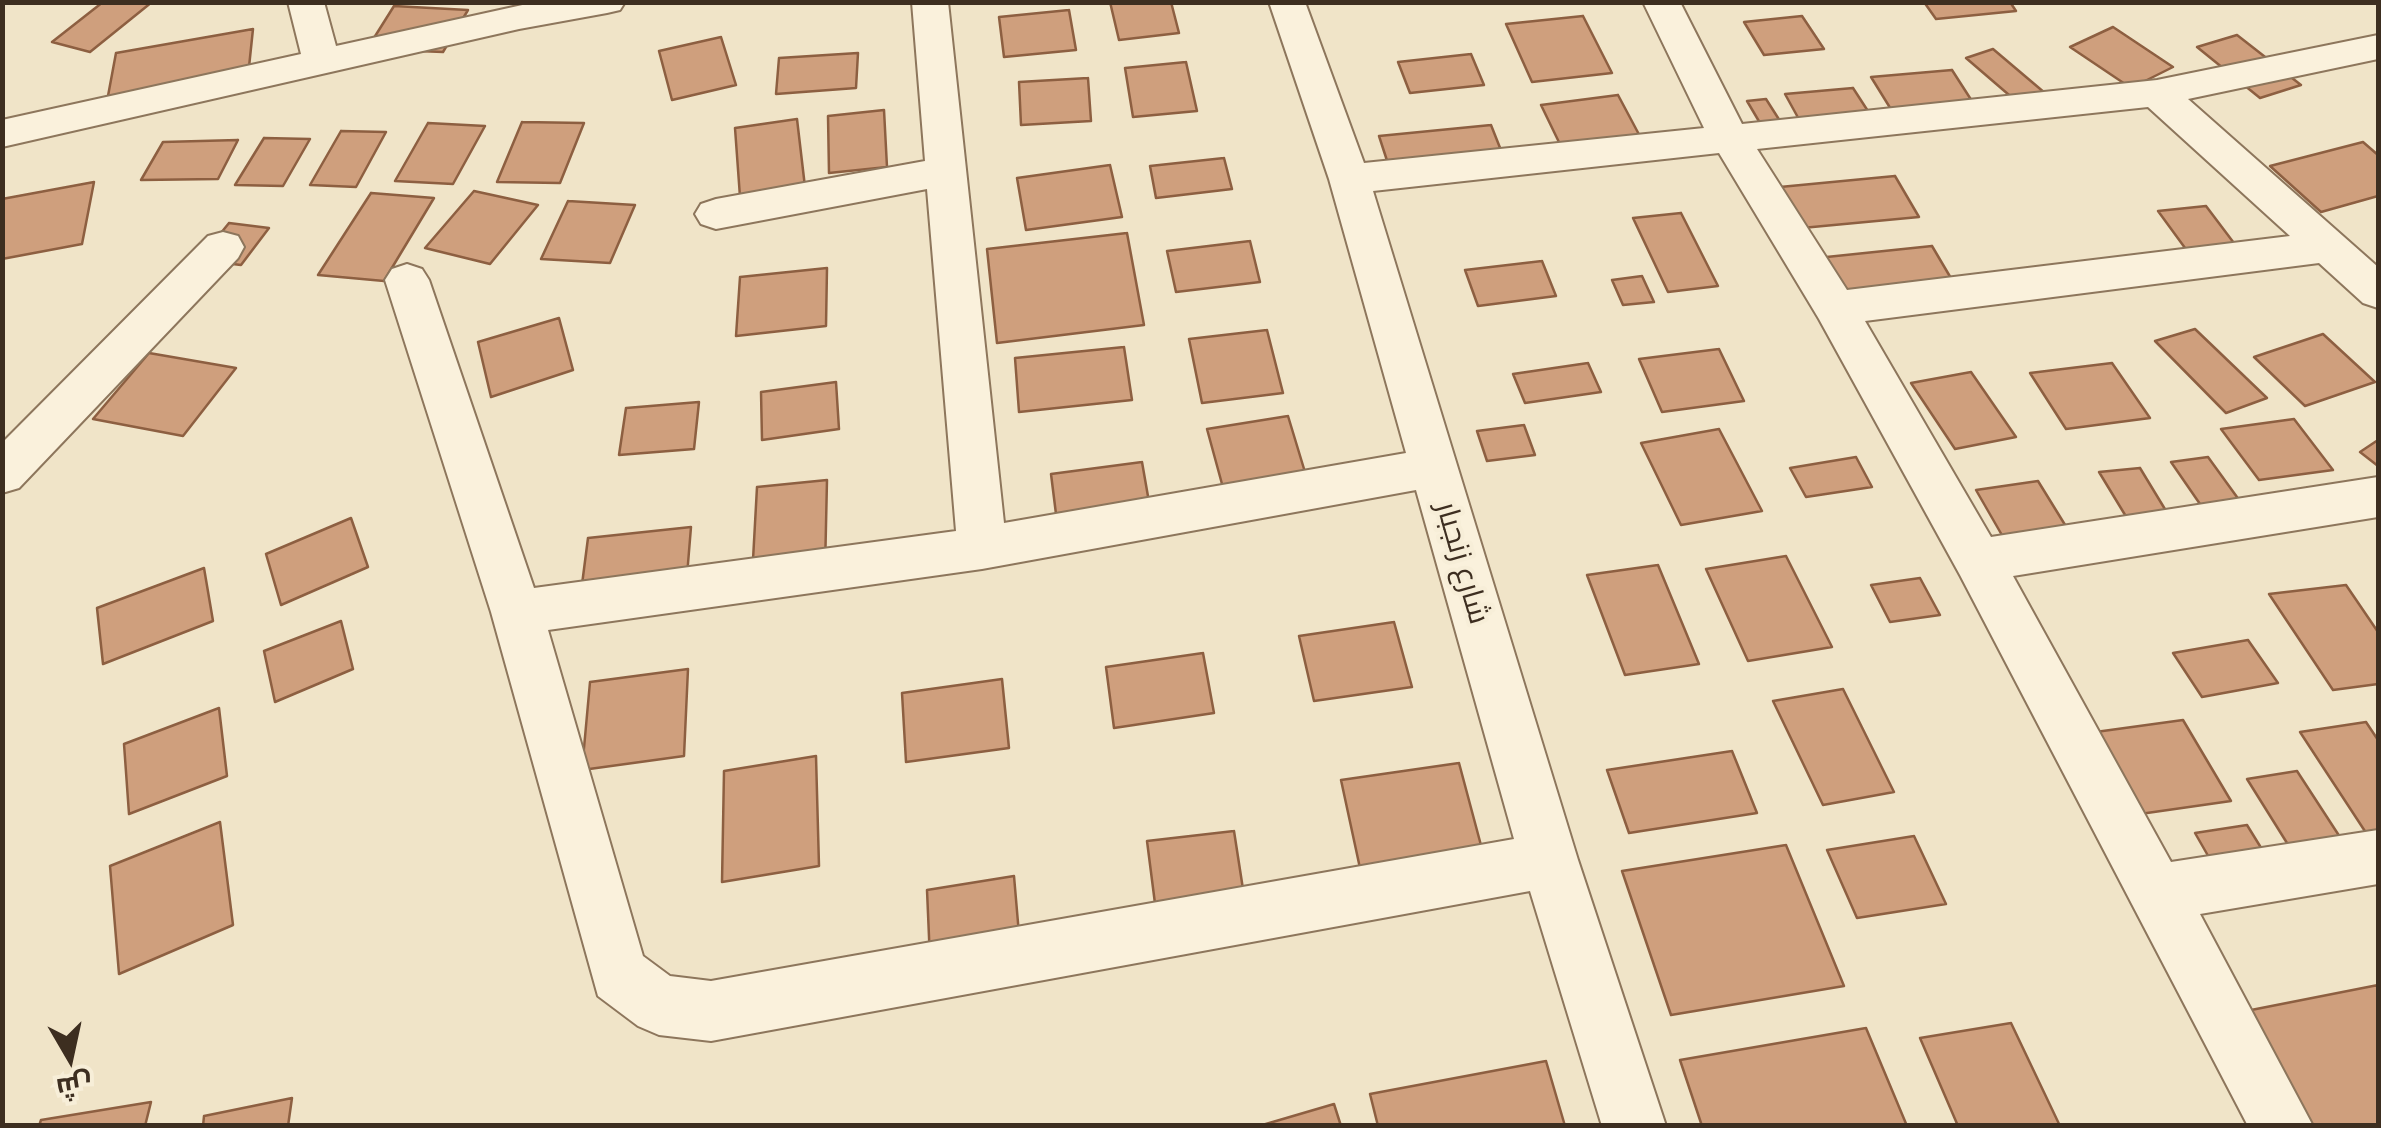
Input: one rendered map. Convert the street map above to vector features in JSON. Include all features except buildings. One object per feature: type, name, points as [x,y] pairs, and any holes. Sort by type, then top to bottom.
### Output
[{"type":"street","points":[[306,2],[322,62]]},
{"type":"street","points":[[2,134],[519,17],[607,2]]},
{"type":"street","points":[[930,2],[982,548]]},
{"type":"street","name":"شارع زنجبار","points":[[1287,2],[1348,179],[1550,860],[1634,1126]]},
{"type":"street","points":[[1661,2],[1730,139],[1835,308],[1978,560],[2282,1126]]},
{"type":"street","points":[[1348,179],[2158,93],[2378,48]]},
{"type":"street","points":[[2158,93],[2378,292]]},
{"type":"street","points":[[716,214],[948,171]]},
{"type":"street","points":[[2,474],[224,247]]},
{"type":"street","points":[[1835,308],[2328,247]]},
{"type":"street","points":[[407,280],[518,612],[619,975],[659,1005],[711,1011],[1550,860]]},
{"type":"street","points":[[518,612],[982,548],[1434,467]]},
{"type":"street","points":[[1978,560],[2378,497]]},
{"type":"street","points":[[2156,892],[2378,857]]}]
